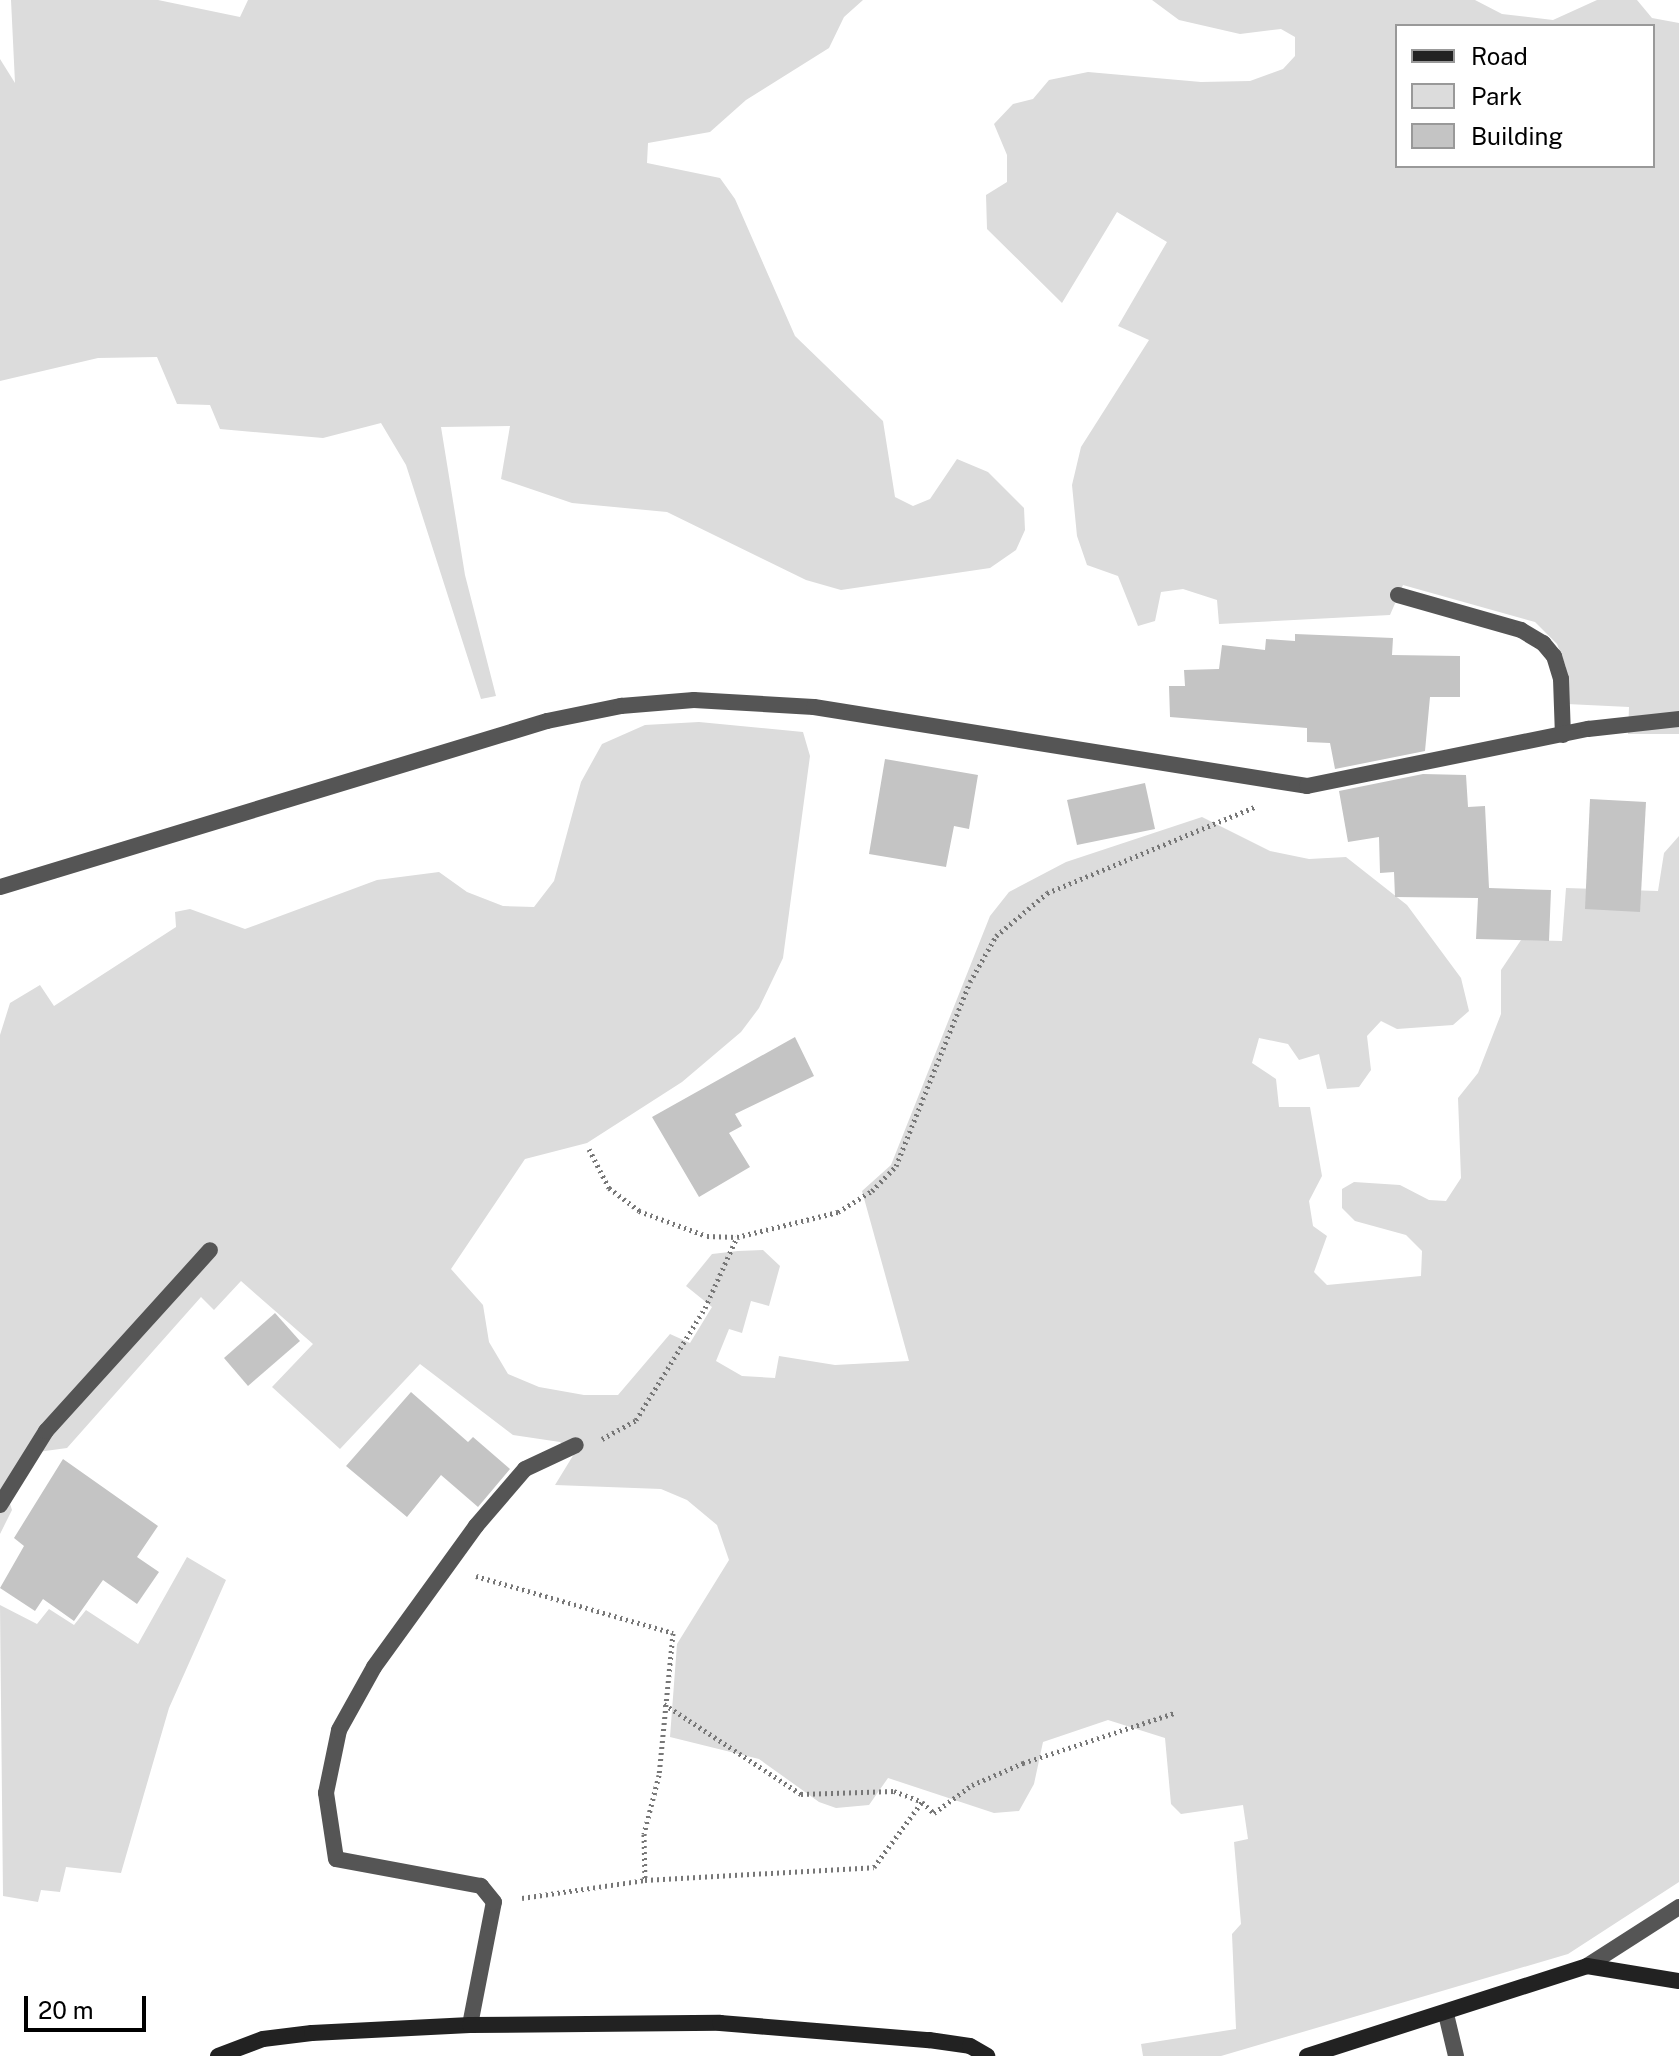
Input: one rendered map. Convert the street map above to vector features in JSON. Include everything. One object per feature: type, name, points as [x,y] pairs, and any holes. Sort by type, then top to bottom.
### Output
[{"type":"street","points":[[1398,595],[1521,630],[1543,643],[1554,656],[1561,679],[1563,735]]},
{"type":"street","points":[[1,881],[547,721],[694,700],[814,707],[1307,786],[1563,735],[1679,719]]},
{"type":"street","points":[[0,1505],[46,1431],[210,1250]]},
{"type":"street","points":[[470,2025],[494,1902],[481,1886],[336,1859],[326,1793],[339,1730],[374,1667],[445,1567],[525,1469],[576,1445]]},
{"type":"street","points":[[1307,2056],[1446,2014],[1587,1966],[1679,1907]]},
{"type":"street","points":[[1587,1966],[1679,1981]]},
{"type":"street","points":[[1446,2014],[1456,2056]]},
{"type":"street","points":[[218,2056],[263,2039],[312,2033],[470,2025],[720,2023],[929,2040],[970,2046],[987,2056]]},
{"type":"path","points":[[589,1149],[609,1188],[639,1211],[707,1236],[737,1237],[838,1212],[872,1191],[896,1166],[970,982],[996,936],[1047,893],[1307,786]]},
{"type":"path","points":[[576,1445],[609,1437],[636,1420],[705,1308],[737,1237]]},
{"type":"path","points":[[445,1567],[673,1633],[659,1775],[644,1834],[645,1880]]},
{"type":"path","points":[[664,1704],[801,1794],[894,1791],[922,1802],[934,1813],[972,1785],[1023,1763],[1174,1713]]},
{"type":"path","points":[[494,1902],[645,1880],[874,1867],[922,1802]]},
{"type":"green space","points":[[11,0],[158,0],[240,17],[248,0],[863,0],[844,17],[829,48],[746,100],[710,132],[648,143],[647,163],[720,178],[735,199],[795,336],[883,421],[895,497],[913,506],[930,499],[957,459],[988,472],[1024,508],[1025,530],[1016,550],[990,568],[841,590],[806,580],[667,512],[572,503],[501,479],[510,426],[441,427],[465,575],[496,696],[481,699],[406,465],[381,423],[323,438],[220,429],[210,405],[177,404],[157,357],[98,358],[0,381],[0,59],[15,83]]},
{"type":"green space","points":[[1152,0],[1475,0],[1502,14],[1553,20],[1597,0],[1637,0],[1652,18],[1679,23],[1679,734],[1628,734],[1629,707],[1567,704],[1566,667],[1557,644],[1535,622],[1403,585],[1390,615],[1219,624],[1217,600],[1183,589],[1161,592],[1155,621],[1138,626],[1118,576],[1087,565],[1077,536],[1072,485],[1081,447],[1149,340],[1118,326],[1167,242],[1117,212],[1062,303],[987,229],[986,195],[1007,182],[1007,155],[994,124],[1013,104],[1033,99],[1049,80],[1088,72],[1201,82],[1250,81],[1283,69],[1295,56],[1295,37],[1281,29],[1240,34],[1179,20]]},
{"type":"green space","points":[[699,722],[803,732],[810,756],[783,958],[759,1008],[741,1032],[682,1082],[587,1143],[525,1159],[451,1269],[483,1305],[489,1342],[508,1374],[539,1387],[584,1395],[618,1395],[670,1334],[690,1343],[712,1307],[686,1286],[712,1254],[738,1251],[763,1250],[780,1266],[769,1306],[751,1301],[742,1333],[729,1329],[716,1361],[742,1376],[775,1378],[779,1356],[835,1365],[909,1361],[862,1191],[891,1165],[990,916],[1009,892],[1066,862],[1202,817],[1270,851],[1309,859],[1346,857],[1407,905],[1461,978],[1469,1011],[1453,1025],[1397,1029],[1381,1021],[1367,1036],[1371,1070],[1359,1087],[1327,1089],[1319,1054],[1299,1060],[1288,1044],[1259,1038],[1252,1063],[1276,1079],[1279,1107],[1310,1107],[1322,1176],[1309,1201],[1313,1226],[1327,1236],[1314,1272],[1327,1285],[1421,1276],[1422,1251],[1406,1235],[1355,1221],[1342,1208],[1342,1189],[1354,1182],[1400,1185],[1429,1200],[1446,1201],[1461,1178],[1458,1098],[1478,1073],[1501,1014],[1501,970],[1521,940],[1562,941],[1566,888],[1658,891],[1664,853],[1679,836],[1679,1882],[1568,1954],[1221,2056],[1143,2056],[1141,2044],[1236,2029],[1232,1934],[1241,1924],[1234,1842],[1248,1839],[1243,1805],[1181,1814],[1171,1804],[1165,1738],[1108,1720],[1043,1742],[1034,1784],[1019,1811],[994,1813],[888,1778],[869,1805],[836,1808],[819,1802],[759,1759],[670,1737],[677,1644],[729,1560],[717,1525],[687,1500],[661,1489],[555,1485],[574,1454],[560,1442],[513,1435],[420,1364],[340,1449],[272,1387],[313,1344],[241,1281],[214,1310],[201,1297],[67,1448],[23,1454],[5,1488],[12,1510],[0,1534],[0,1035],[10,1003],[40,985],[54,1006],[176,927],[175,912],[190,909],[245,929],[377,880],[439,872],[467,892],[503,906],[534,907],[554,881],[581,782],[602,744],[645,725]]},
{"type":"green space","points":[[187,1557],[226,1580],[169,1708],[121,1873],[66,1867],[60,1892],[41,1890],[38,1902],[3,1896],[0,1605],[37,1624],[49,1609],[74,1625],[86,1610],[138,1644]]},
{"type":"building","points":[[1295,634],[1393,638],[1392,655],[1460,656],[1460,697],[1430,697],[1425,751],[1335,769],[1330,743],[1307,742],[1307,728],[1170,717],[1169,686],[1185,686],[1184,670],[1219,669],[1222,645],[1265,650],[1266,639],[1295,641]]},
{"type":"building","points":[[885,759],[978,775],[969,829],[954,826],[946,867],[869,854]]},
{"type":"building","points":[[1423,774],[1466,775],[1468,807],[1485,806],[1489,888],[1551,890],[1549,941],[1476,939],[1478,898],[1395,897],[1394,872],[1380,873],[1379,837],[1348,842],[1339,791]]},
{"type":"building","points":[[1145,783],[1155,829],[1077,845],[1067,800]]},
{"type":"building","points":[[1590,799],[1646,802],[1640,912],[1585,909]]},
{"type":"building","points":[[795,1037],[814,1076],[735,1114],[742,1126],[729,1133],[750,1167],[699,1197],[652,1117]]},
{"type":"building","points":[[275,1313],[300,1341],[248,1386],[224,1358]]},
{"type":"building","points":[[411,1392],[468,1442],[473,1437],[510,1469],[478,1507],[441,1475],[407,1517],[346,1466]]},
{"type":"building","points":[[63,1459],[158,1526],[137,1557],[159,1572],[137,1604],[103,1580],[74,1621],[43,1599],[35,1611],[0,1588],[24,1546],[14,1538]]}]
